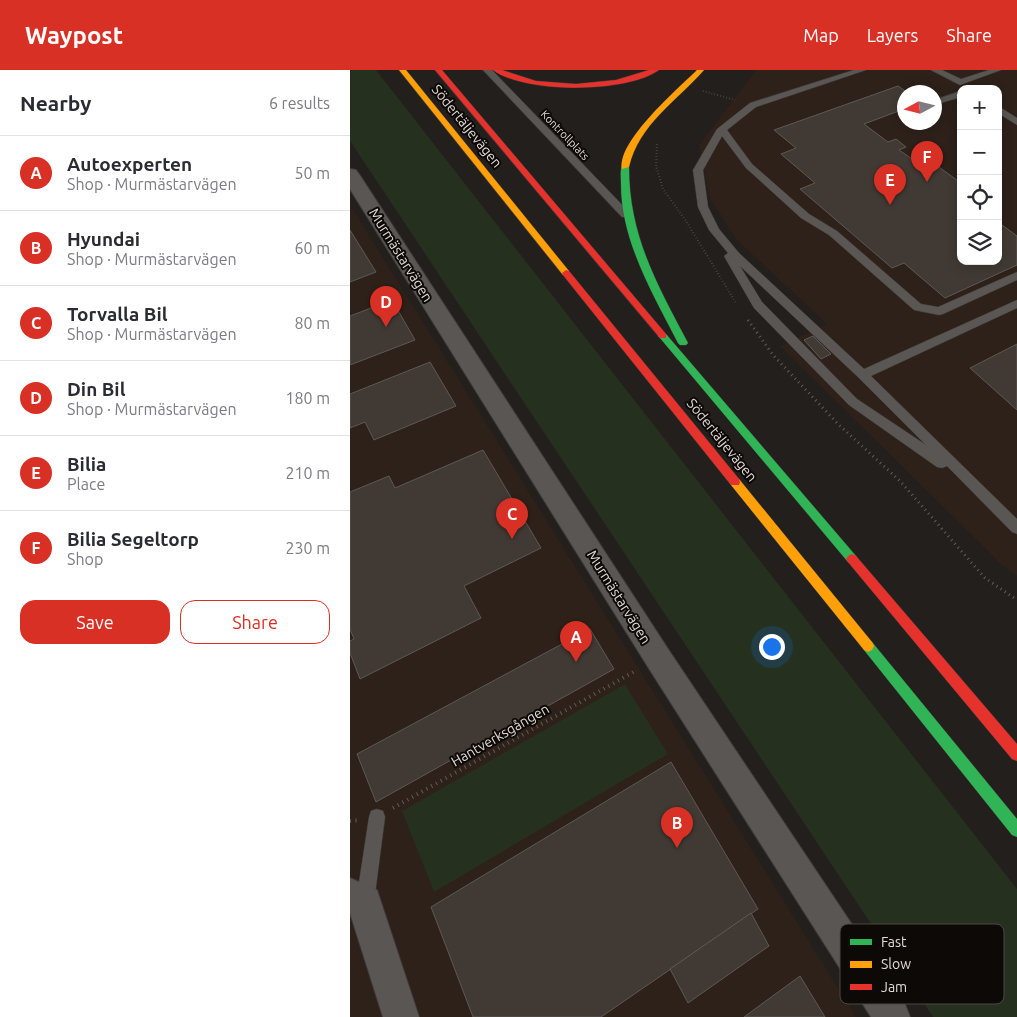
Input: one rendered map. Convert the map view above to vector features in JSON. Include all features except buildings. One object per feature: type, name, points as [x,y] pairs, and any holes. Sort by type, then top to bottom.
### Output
[{"type":"highway","name":"Södertäljevägen","points":[[402,70],[1017,830]]},
{"type":"highway","name":"Södertäljevägen","points":[[438,70],[1017,754]]},
{"type":"highway","points":[[496,70],[519,79],[544,85],[593,87],[621,82],[656,70]]},
{"type":"highway","points":[[701,70],[640,134],[626,163],[623,188],[626,215],[646,268],[701,381]]},
{"type":"street","name":"Murmästarvägen","points":[[350,174],[658,658],[840,937]]},
{"type":"street","points":[[357,899],[401,1017]]},
{"type":"street","name":"Murmästarvägen","points":[[884,1004],[892,1017]]},
{"type":"lane","name":"Kontrollplats","points":[[487,70],[626,215]]},
{"type":"lane","points":[[862,70],[753,105],[722,129],[698,170],[703,207],[714,230],[758,305],[853,402],[972,483]]},
{"type":"lane","points":[[935,70],[964,85]]},
{"type":"lane","points":[[960,82],[997,70]]},
{"type":"lane","points":[[942,100],[957,95]]},
{"type":"lane","points":[[1002,112],[1017,122]]},
{"type":"lane","points":[[722,129],[749,166],[805,216],[832,233],[918,307],[939,311],[1017,276]]},
{"type":"lane","points":[[714,230],[735,255],[862,375],[1017,528]]},
{"type":"lane","points":[[862,375],[1017,304]]},
{"type":"lane","points":[[357,899],[377,817]]},
{"type":"path","points":[[702,91],[753,105]]},
{"type":"path","name":"Hantverksgången","points":[[350,821],[377,817],[658,658]]},
{"type":"shaded area","points":[[756,70],[1017,70],[1017,576],[1001,564],[780,346],[827,324],[737,240],[710,199],[699,145]]},
{"type":"shaded area","points":[[350,205],[840,991],[840,1004],[848,1004],[856,1017],[350,1017]]},
{"type":"green space","points":[[350,70],[376,70],[1017,889],[1017,1017],[933,1017],[924,1004],[1004,1004],[1004,924],[871,924],[350,141]]},
{"type":"green space","points":[[625,684],[668,754],[434,892],[402,811]]},
{"type":"traffic: fast","points":[[625,167],[625,191],[634,237],[651,280],[683,343]]},
{"type":"traffic: fast","points":[[663,336],[852,559]]},
{"type":"traffic: fast","points":[[868,646],[1017,830]]},
{"type":"traffic: slow","points":[[402,70],[566,273]]},
{"type":"traffic: slow","points":[[625,167],[628,154],[644,128],[701,70]]},
{"type":"traffic: slow","points":[[735,482],[868,646]]},
{"type":"traffic: jam","points":[[438,70],[663,336]]},
{"type":"traffic: jam","points":[[496,70],[536,83],[556,86],[596,85],[616,82],[656,70]]},
{"type":"traffic: jam","points":[[566,273],[735,482]]},
{"type":"traffic: jam","points":[[852,559],[1017,754]]},
{"type":"place","name":"Bilia Segeltorp","points":[[927,182]]},
{"type":"place","name":"Bilia","points":[[890,205]]},
{"type":"place","name":"Din Bil","points":[[386,327]]},
{"type":"place","name":"Torvalla Bil","points":[[512,539]]},
{"type":"place","name":"Autoexperten","points":[[576,662]]},
{"type":"place","name":"Hyundai","points":[[677,848]]}]
